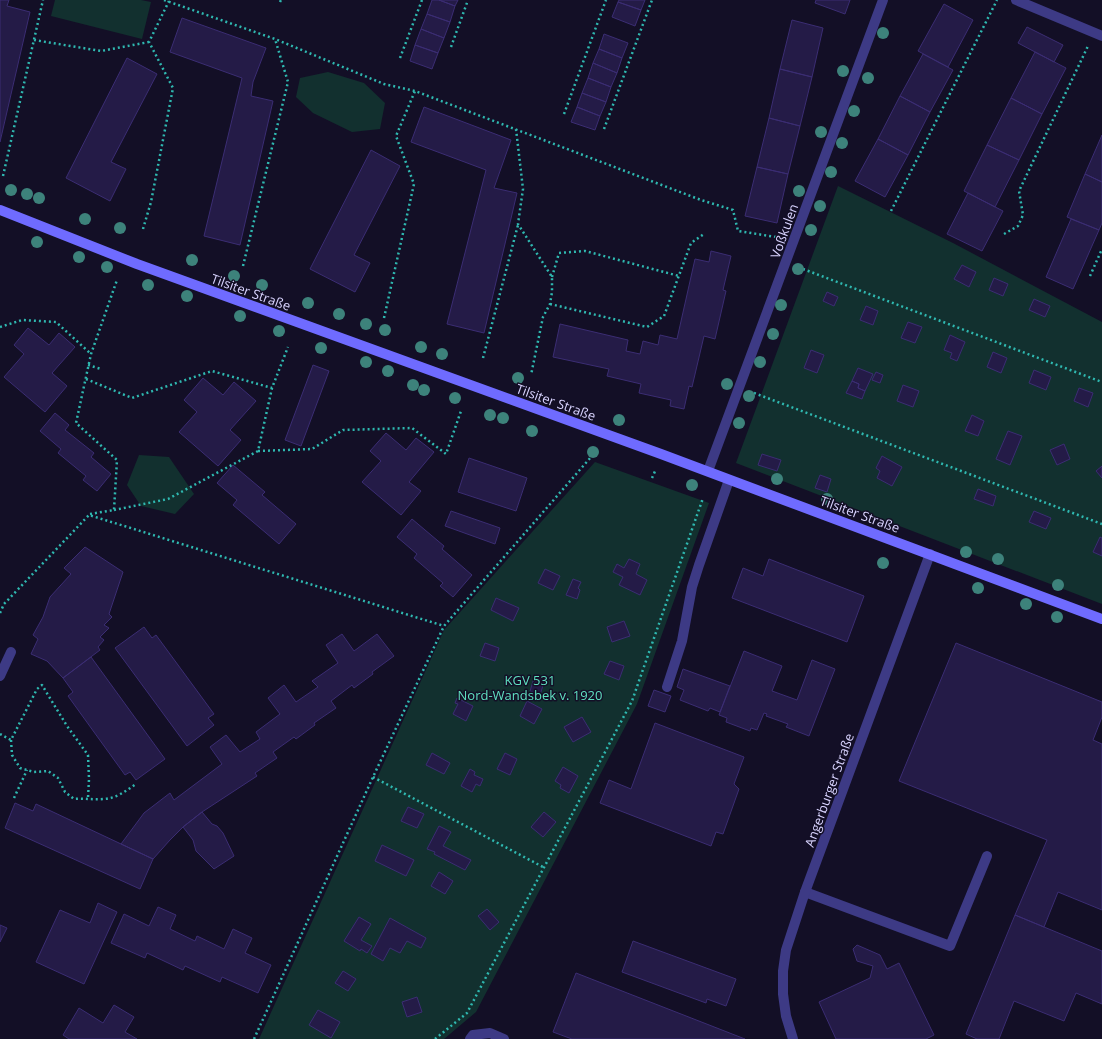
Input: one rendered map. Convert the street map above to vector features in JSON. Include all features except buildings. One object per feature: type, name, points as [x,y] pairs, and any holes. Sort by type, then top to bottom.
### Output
[{"type":"street","name":"Voßkulen","points":[[708,472],[883,0]]},
{"type":"street","points":[[1016,0],[1098,34]]},
{"type":"street","name":"Tilsiter Straße","points":[[0,210],[137,264],[730,480],[1102,619]]},
{"type":"street","points":[[667,687],[682,641],[692,587],[730,480]]},
{"type":"street","name":"Angerburger Straße","points":[[794,1039],[786,1016],[782,994],[786,950],[805,892],[930,554]]},
{"type":"street","points":[[0,676],[11,652]]},
{"type":"street","points":[[805,892],[950,946],[987,856]]},
{"type":"street","points":[[470,1039],[473,1035],[490,1033],[504,1039]]},
{"type":"path","points":[[3,176],[43,0]]},
{"type":"path","points":[[164,0],[274,39],[384,84],[416,91],[701,200],[733,210],[738,231],[776,237]]},
{"type":"path","points":[[400,58],[422,0]]},
{"type":"path","points":[[451,47],[468,0]]},
{"type":"path","points":[[564,114],[606,0]]},
{"type":"path","points":[[604,129],[652,0]]},
{"type":"path","points":[[891,211],[997,0]]},
{"type":"path","points":[[149,42],[169,2]]},
{"type":"path","points":[[1004,234],[1018,226],[1023,215],[1019,191],[1098,34]]},
{"type":"path","points":[[243,266],[288,82],[274,39]]},
{"type":"path","points":[[34,40],[101,51],[149,42]]},
{"type":"path","points":[[143,229],[152,202],[173,88],[149,42]]},
{"type":"path","points":[[384,318],[414,184],[396,136],[416,91]]},
{"type":"path","points":[[483,358],[518,224],[523,189],[516,129]]},
{"type":"path","points":[[518,224],[552,277]]},
{"type":"path","points":[[550,304],[647,327],[664,316],[691,243],[704,234]]},
{"type":"path","points":[[1090,276],[1102,249]]},
{"type":"path","points":[[531,376],[543,317],[550,304],[552,277],[559,254],[585,251],[679,276]]},
{"type":"path","points":[[803,269],[1102,382]]},
{"type":"path","points":[[114,510],[117,460],[76,423],[91,354],[117,280]]},
{"type":"path","points":[[0,327],[22,320],[56,322],[91,354]]},
{"type":"path","points":[[258,451],[272,388],[288,346]]},
{"type":"path","points":[[88,365],[101,369]]},
{"type":"path","points":[[86,379],[132,398],[212,371],[272,388]]},
{"type":"path","points":[[754,393],[1102,524]]},
{"type":"path","points":[[0,613],[4,604],[89,515],[168,499],[258,451],[312,449],[343,430],[412,428],[446,454],[461,411]]},
{"type":"path","points":[[254,1039],[373,777],[444,626],[591,457]]},
{"type":"path","points":[[652,478],[656,469]]},
{"type":"path","points":[[435,1039],[467,1013],[632,701],[703,498]]},
{"type":"path","points":[[89,515],[444,626]]},
{"type":"path","points":[[88,798],[88,755],[67,726],[42,685],[36,689],[11,740],[12,755],[20,768],[34,772],[48,771],[58,778],[66,792],[74,798],[104,799],[120,795],[136,784]]},
{"type":"path","points":[[0,734],[11,740]]},
{"type":"path","points":[[14,798],[27,770]]},
{"type":"path","points":[[373,777],[543,867]]},
{"type":"green space","points":[[55,0],[141,0],[151,2],[142,39],[51,16]]},
{"type":"green space","points":[[328,72],[364,83],[385,103],[380,129],[352,132],[313,113],[296,97],[300,78]]},
{"type":"green space","points":[[838,186],[953,243],[1102,322],[1102,604],[736,463]]},
{"type":"green space","points":[[139,455],[169,457],[194,494],[175,514],[141,506],[127,485]]},
{"type":"green space","name":"KGV 531 Nord-Wandsbek v. 1920","points":[[595,462],[709,503],[637,704],[476,1012],[444,1039],[259,1039],[444,630]]}]
